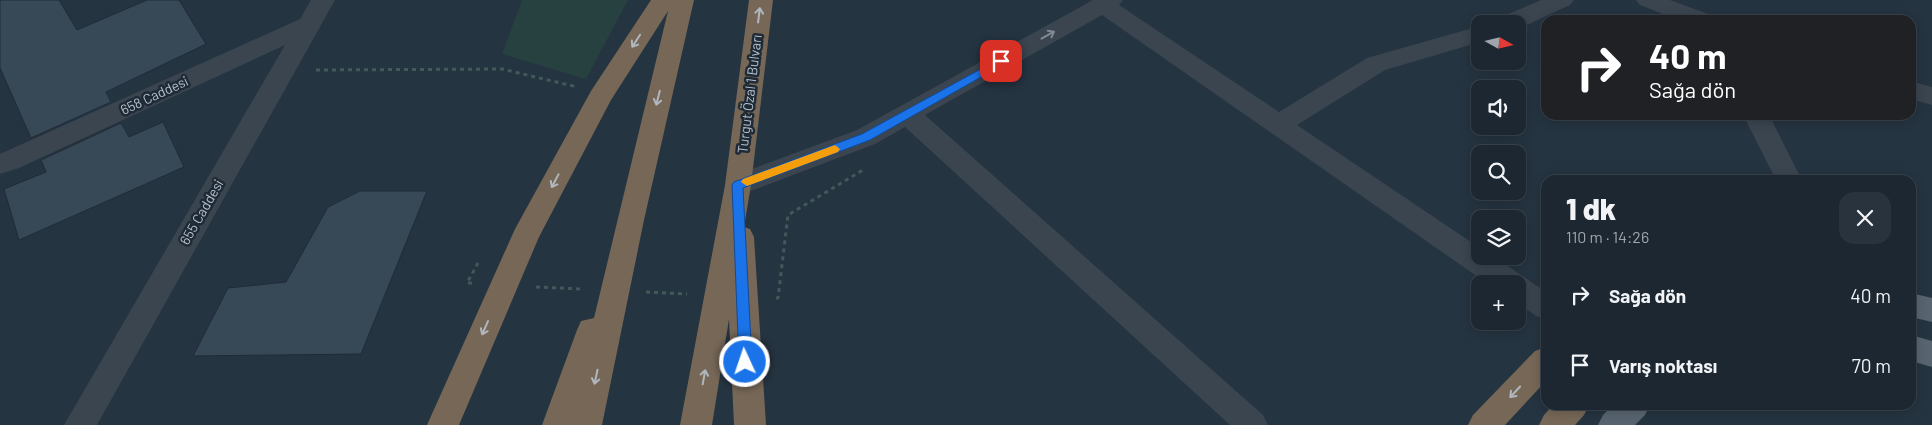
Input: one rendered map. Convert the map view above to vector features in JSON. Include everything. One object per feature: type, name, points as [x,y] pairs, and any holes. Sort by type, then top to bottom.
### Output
[{"type":"highway","points":[[443,425],[525,237],[600,97],[663,0]]},
{"type":"highway","points":[[586,425],[630,220],[682,0]]},
{"type":"highway","name":"Turgut Özal 1 Bulvarı","points":[[696,425],[738,185],[761,0]]},
{"type":"highway","points":[[738,185],[746,381],[750,425]]},
{"type":"highway","points":[[558,425],[630,220]]},
{"type":"highway","points":[[1484,425],[1541,365]]},
{"type":"highway","points":[[741,425],[746,381]]},
{"type":"highway","points":[[1555,425],[1568,410]]},
{"type":"main road","points":[[1916,306],[1932,310]]},
{"type":"main road","points":[[1916,349],[1932,354]]},
{"type":"main road","points":[[1614,425],[1629,410]]},
{"type":"street","name":"655 Caddesi","points":[[80,425],[322,0]]},
{"type":"street","points":[[1526,16],[1562,0]]},
{"type":"street","points":[[1648,0],[1687,15]]},
{"type":"street","points":[[738,185],[866,137],[1107,2],[1278,124],[1498,275]]},
{"type":"street","name":"658 Caddesi","points":[[0,164],[308,25]]},
{"type":"street","points":[[1278,124],[1376,64],[1471,37]]},
{"type":"street","points":[[1916,91],[1932,96]]},
{"type":"street","points":[[907,114],[1252,425]]},
{"type":"street","points":[[1759,120],[1786,175]]},
{"type":"street","points":[[1526,294],[1541,304]]},
{"type":"path","points":[[282,70],[502,69],[573,86],[568,94]]},
{"type":"path","points":[[778,298],[788,215],[870,166]]},
{"type":"path","points":[[467,283],[481,257]]},
{"type":"green space","points":[[522,0],[628,0],[586,79],[502,54]]},
{"type":"building","points":[[0,0],[59,0],[77,30],[147,0],[179,0],[206,44],[106,92],[111,102],[31,138],[0,68]]},
{"type":"building","points":[[163,122],[184,167],[19,240],[4,189],[46,172],[41,160],[121,123],[129,137]]},
{"type":"building","points":[[360,191],[427,191],[361,354],[193,356],[228,288],[286,282],[328,207]]},
{"type":"slow traffic","points":[[747,182],[835,149]]},
{"type":"route","points":[[745,362],[738,185],[866,137],[1001,61]]}]
